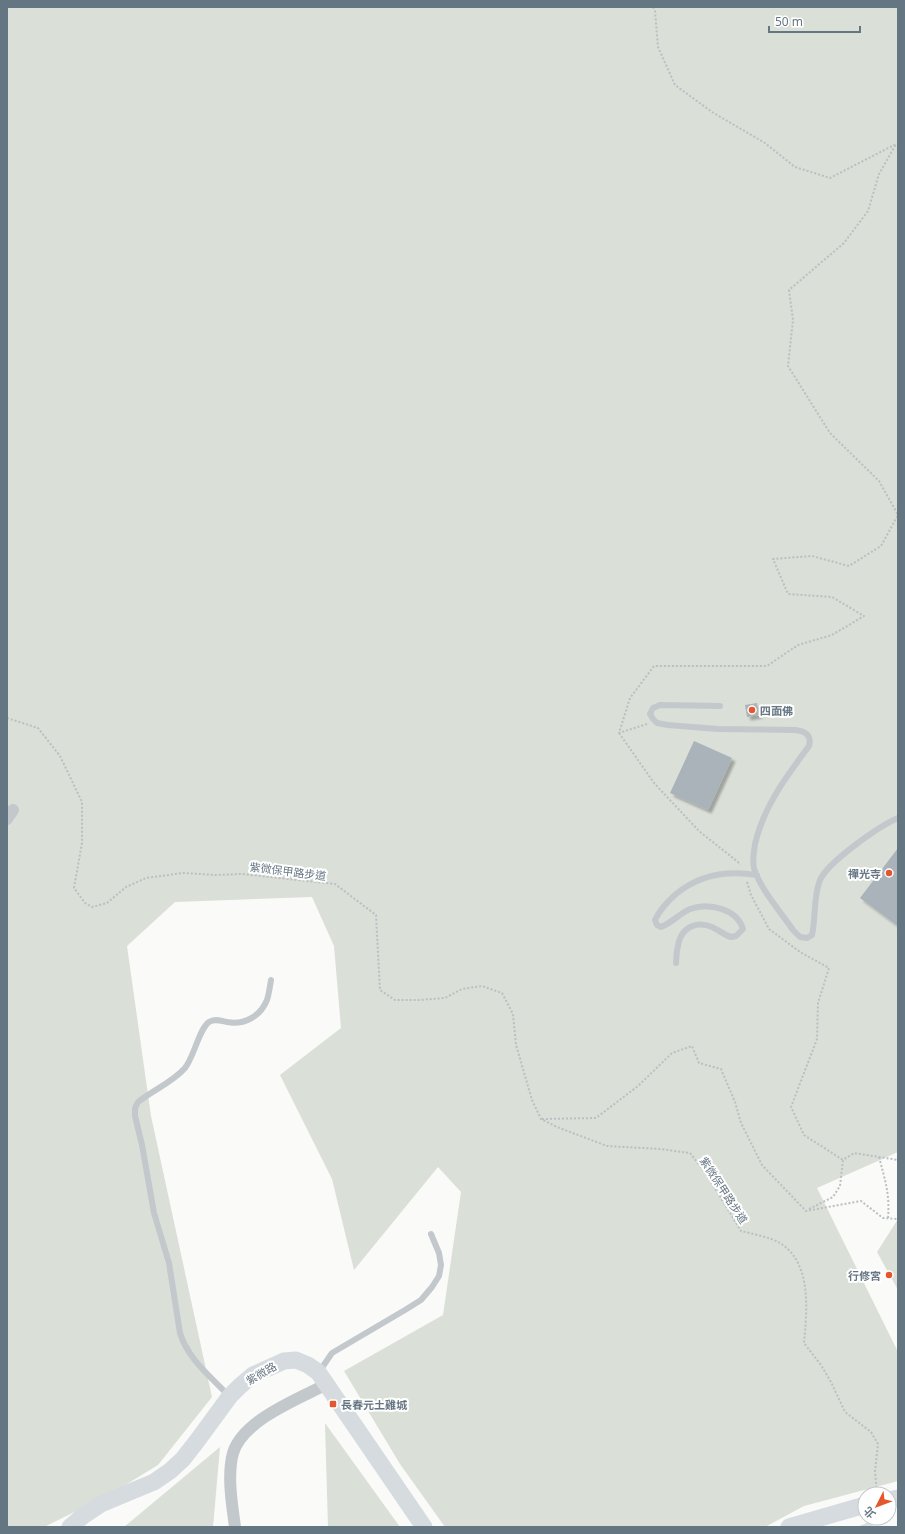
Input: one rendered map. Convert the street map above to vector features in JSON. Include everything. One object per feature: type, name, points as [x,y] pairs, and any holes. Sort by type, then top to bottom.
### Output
[{"type":"street","name":"紫微路","points":[[70,1527],[101,1504],[117,1496],[142,1488],[170,1471],[183,1458],[230,1396],[240,1386],[253,1375],[284,1361],[296,1360],[308,1365],[323,1378],[424,1527]]},
{"type":"street","points":[[235,1527],[231,1488],[231,1470],[233,1453],[241,1437],[253,1425],[323,1378]]},
{"type":"street","points":[[789,1527],[857,1507]]},
{"type":"lane","points":[[720,706],[660,705],[653,708],[650,714],[652,719],[655,721],[668,725],[795,730],[803,731],[811,740],[810,746],[781,784],[767,809],[757,836],[753,854],[754,868],[760,883],[793,930],[800,937],[807,938],[812,935],[816,894],[820,881],[826,870],[854,846],[898,818]]},
{"type":"lane","points":[[676,963],[679,940],[688,928],[694,924],[701,923],[712,926],[731,937],[736,936],[743,929],[742,924],[731,913],[712,907],[690,909],[667,925],[661,927],[657,925],[655,920],[665,904],[682,889],[695,881],[711,875],[724,873],[744,873],[757,875]]},
{"type":"lane","points":[[230,1396],[190,1354],[183,1344],[169,1263],[154,1213],[142,1145],[135,1116],[135,1108],[138,1102],[147,1094],[180,1073],[186,1066],[204,1027],[209,1022],[215,1020],[237,1023],[244,1022],[254,1017],[262,1009],[272,980]]},
{"type":"lane","points":[[323,1378],[332,1353],[421,1300],[432,1287],[439,1276],[441,1265],[439,1253],[431,1234]]},
{"type":"path","points":[[619,733],[630,698],[654,666],[767,666],[798,645],[832,635],[864,616],[832,597],[788,594],[773,559],[812,556],[849,566],[881,546],[898,515],[879,481],[830,433],[788,366],[793,320],[789,290],[844,243],[868,211],[879,174],[896,144],[830,178],[795,167],[765,142],[712,112],[675,84],[658,47],[655,11],[653,7]]},
{"type":"path","name":"紫微保甲路步道","points":[[7,718],[38,728],[60,756],[82,802],[82,843],[74,888],[85,903],[92,907],[107,903],[126,887],[146,878],[183,873],[215,875],[242,874],[335,884],[376,914],[380,990],[395,1000],[445,998],[462,989],[482,986],[502,994],[513,1014],[516,1045],[532,1100],[541,1119],[607,1146],[660,1149],[690,1153],[707,1176],[741,1231],[779,1242],[793,1254],[804,1277],[806,1314],[804,1343],[821,1365],[845,1412],[871,1432],[878,1444],[875,1472],[876,1486]]},
{"type":"path","points":[[619,733],[655,721]]},
{"type":"path","points":[[619,733],[654,783],[699,831],[738,862],[744,873],[751,895],[768,929],[800,952],[828,968],[818,1003],[817,1039],[791,1107],[804,1135],[843,1160]]},
{"type":"path","points":[[541,1119],[596,1118],[638,1086],[672,1053],[692,1046],[699,1063],[721,1070],[735,1102],[741,1124],[762,1165],[806,1211]]},
{"type":"path","points":[[843,1160],[854,1154],[898,1160]]},
{"type":"path","points":[[879,1157],[887,1183],[889,1202],[888,1218]]},
{"type":"path","points":[[806,1211],[833,1197],[840,1186],[843,1160]]},
{"type":"path","points":[[806,1211],[861,1201],[884,1218],[898,1219]]},
{"type":"shaded area","points":[[7,7],[898,7],[898,1152],[817,1188],[898,1352],[898,1481],[879,1486],[857,1486],[857,1492],[804,1506],[765,1527],[445,1527],[400,1464],[344,1371],[443,1315],[461,1192],[438,1167],[354,1270],[332,1179],[280,1075],[341,1028],[334,946],[312,897],[175,902],[127,946],[151,1116],[212,1397],[158,1465],[109,1495],[44,1527],[7,1527]]},
{"type":"shaded area","points":[[898,1219],[898,1290],[877,1252]]},
{"type":"shaded area","points":[[325,1423],[400,1527],[328,1527]]},
{"type":"shaded area","points":[[220,1447],[213,1527],[124,1527]]},
{"type":"shaded area","points":[[859,1526],[873,1526],[872,1527],[857,1527]]},
{"type":"building","name":"四面佛","points":[[757,703],[759,715],[747,717],[745,705]]},
{"type":"building","points":[[694,741],[732,758],[708,810],[670,793]]},
{"type":"building","name":"禪光寺","points":[[898,848],[898,926],[860,898]]},
{"type":"place","name":"四面佛","points":[[752,710]]},
{"type":"place","name":"禪光寺","points":[[889,873]]},
{"type":"place","name":"行修宮","points":[[889,1275]]},
{"type":"place","name":"長春元土雞城","points":[[333,1404]]}]
